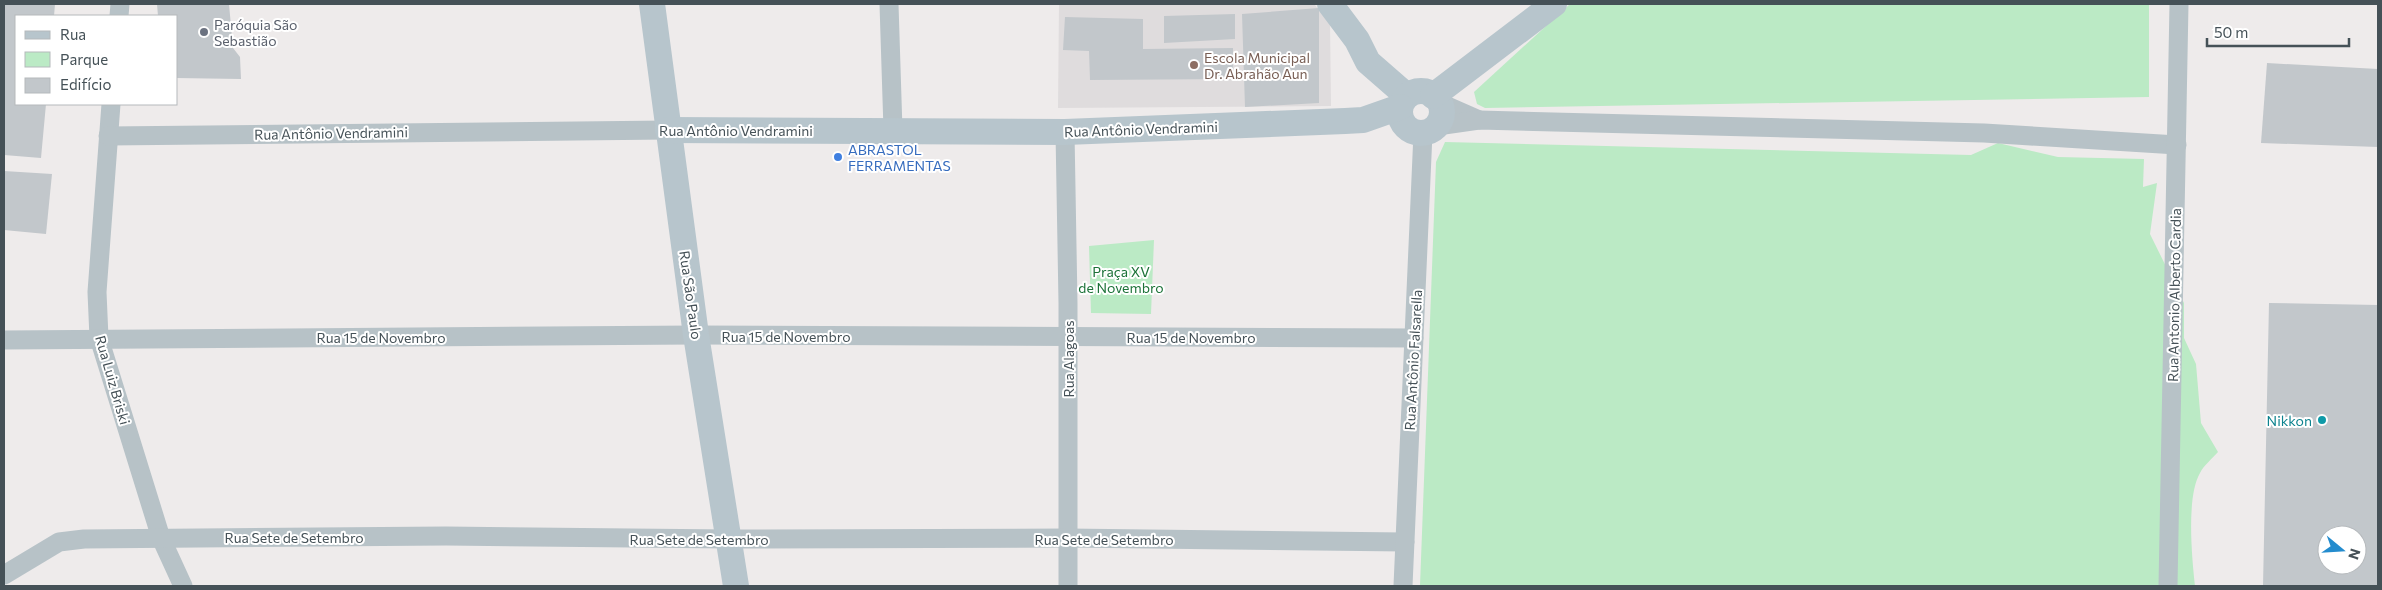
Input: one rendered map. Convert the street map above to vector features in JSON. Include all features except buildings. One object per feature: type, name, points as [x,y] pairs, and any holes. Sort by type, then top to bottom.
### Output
[{"type":"street","name":"Rua São Paulo","points":[[652,4],[696,336],[730,539],[736,586]]},
{"type":"street","points":[[889,4],[893,130]]},
{"type":"street","points":[[1330,4],[1357,40],[1368,62],[1421,113],[1479,120],[1984,133],[2177,145]]},
{"type":"street","points":[[1421,113],[1554,4]]},
{"type":"street","name":"Rua Antonio Alberto Cardia","points":[[2168,586],[2180,4]]},
{"type":"street","name":"Rua Luiz Briski","points":[[111,105],[97,292],[99,338],[161,538],[183,586]]},
{"type":"street","name":"Rua Antônio Vendramini","points":[[108,136],[668,130],[1065,132],[1363,120],[1421,113]]},
{"type":"street","name":"Rua Antônio Falsarella","points":[[1402,586],[1414,338],[1421,113]]},
{"type":"street","name":"Rua Alagoas","points":[[1065,132],[1068,337],[1068,586]]},
{"type":"street","name":"Rua 15 de Novembro","points":[[4,340],[696,336],[1414,338]]},
{"type":"street","name":"Rua Sete de Setembro","points":[[4,575],[59,542],[161,538],[446,536],[730,539],[1068,538],[1405,542]]},
{"type":"shaded area","name":"Escola Municipal Dr. Abrahão Aun","points":[[1059,4],[1314,4],[1330,23],[1331,106],[1058,108]]},
{"type":"green space","points":[[1570,4],[2149,4],[2149,97],[1485,108],[1477,104],[1474,92]]},
{"type":"green space","points":[[1445,142],[1971,155],[1998,143],[2058,157],[2144,159],[2143,187],[2157,183],[2150,234],[2184,303],[2184,338],[2196,364],[2201,423],[2218,452],[2200,473],[2193,497],[2191,528],[2195,586],[1420,586],[1436,162]]},
{"type":"green space","name":"Praça XV de Novembro","points":[[1154,240],[1151,314],[1091,313],[1089,246]]},
{"type":"place","name":"Paróquia São Sebastião","points":[[204,32]]},
{"type":"place","name":"Escola Municipal Dr. Abrahão Aun","points":[[1194,65]]},
{"type":"place","name":"ABRASTOL FERRAMENTAS","points":[[838,157]]},
{"type":"place","name":"Nikkon","points":[[2322,420]]}]
